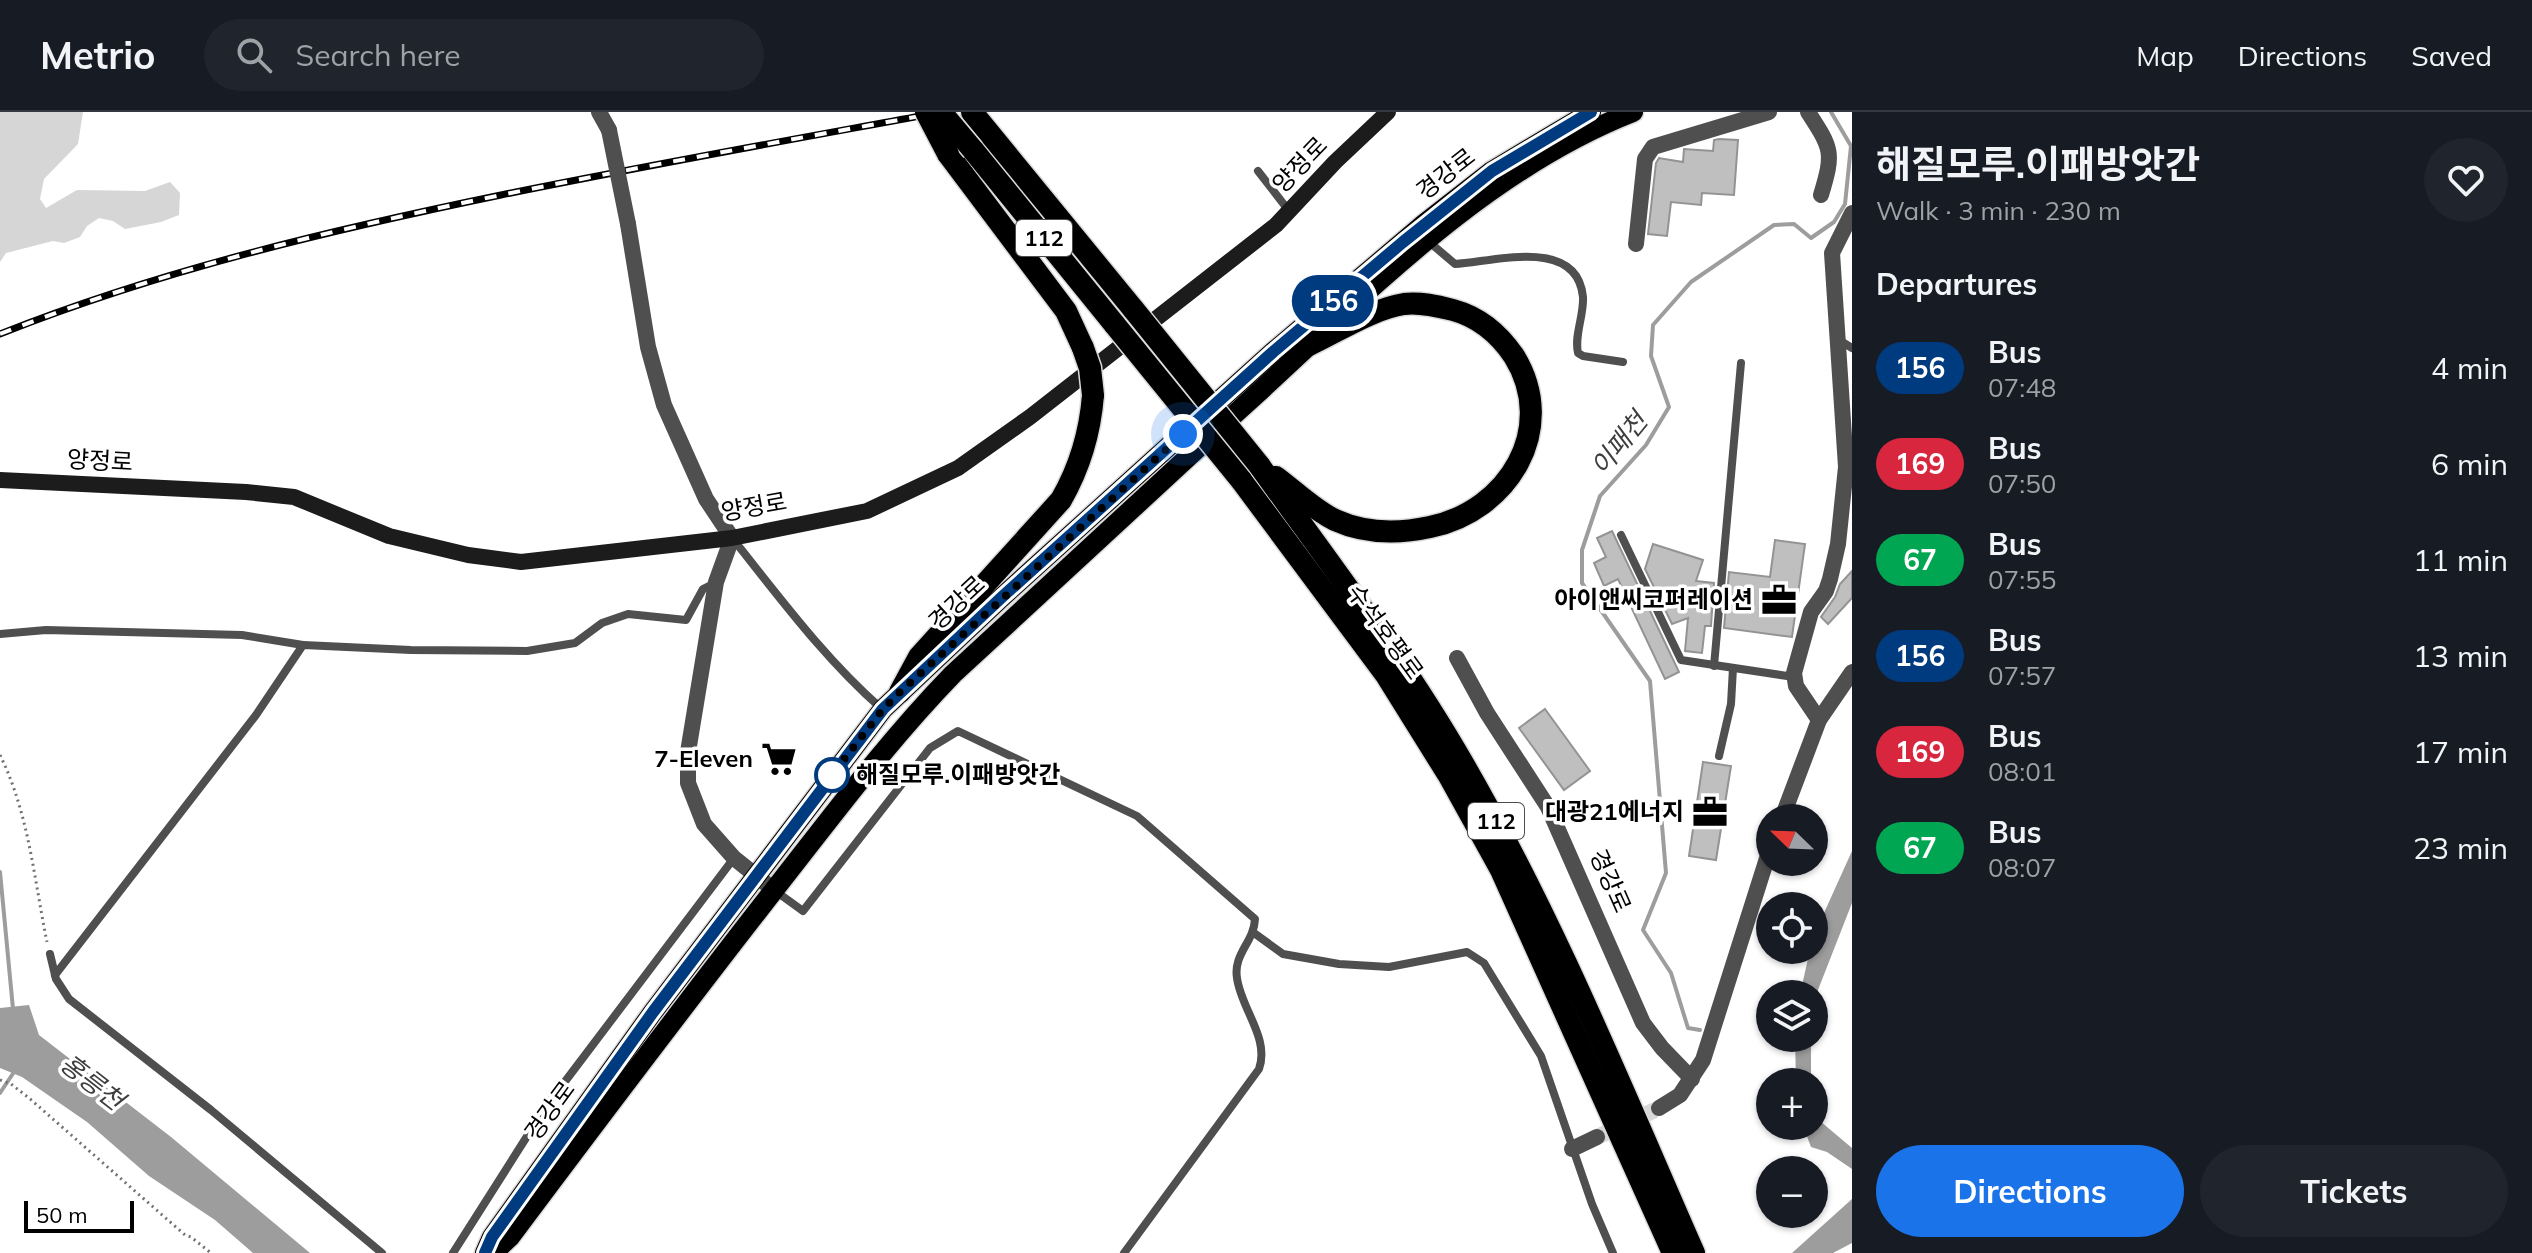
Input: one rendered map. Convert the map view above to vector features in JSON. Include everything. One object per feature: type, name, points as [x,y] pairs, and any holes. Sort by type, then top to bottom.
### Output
[{"type":"highway","points":[[900,692],[919,657],[1061,500],[1075,476],[1084,448],[1093,395],[1090,368],[1066,311],[948,154],[926,112]]},
{"type":"highway","name":"수석호평로","points":[[941,112],[1241,480],[1386,675],[1449,776],[1501,870],[1668,1217],[1694,1253]]},
{"type":"highway","name":"수석호평로","points":[[972,112],[1259,465],[1396,657],[1463,762],[1504,836],[1572,978],[1668,1217],[1673,1253]]},
{"type":"highway","points":[[1259,465],[1334,520],[1371,531],[1392,533],[1446,524],[1483,505],[1503,487],[1518,465],[1528,442],[1531,411],[1528,388],[1518,363],[1493,330],[1461,312],[1425,304],[1404,304],[1367,317],[1309,345]]},
{"type":"main road","name":"양정로","points":[[0,480],[294,497],[389,536],[468,555],[521,562],[732,538],[867,511],[958,468],[1030,417],[1276,225],[1335,162],[1388,112]]},
{"type":"main road","name":"경강로","points":[[485,1253],[492,1237],[590,1100],[883,709],[1273,352],[1401,243],[1492,171],[1591,112]]},
{"type":"main road","name":"경강로","points":[[493,1253],[510,1237],[774,890],[917,712],[953,674],[1309,345],[1448,222],[1530,163],[1594,127],[1633,112]]},
{"type":"street","points":[[599,112],[609,130],[648,347],[664,405],[706,499],[732,538],[716,582],[688,752],[688,783],[704,824],[734,858],[774,890]]},
{"type":"street","points":[[1636,244],[1645,159],[1653,147],[1769,112]]},
{"type":"street","points":[[1808,112],[1827,143],[1831,157],[1821,195]]},
{"type":"street","points":[[1819,720],[1796,686],[1794,677],[1811,612],[1826,591],[1838,544],[1846,467],[1845,344],[1832,253],[1852,213]]},
{"type":"street","name":"경강로","points":[[1457,658],[1487,713],[1548,807],[1643,1023],[1692,1079]]},
{"type":"street","points":[[1787,804],[1819,720],[1852,672]]},
{"type":"street","points":[[1659,1108],[1680,1095],[1703,1060],[1760,876]]},
{"type":"street","points":[[1572,1149],[1597,1137]]},
{"type":"lane","points":[[1258,171],[1289,211]]},
{"type":"lane","name":"경강로","points":[[1427,241],[1455,264],[1528,255],[1566,267],[1578,280],[1583,298],[1578,353],[1623,362]]},
{"type":"lane","points":[[1714,666],[1741,363]]},
{"type":"lane","points":[[1621,535],[1679,658],[1684,662],[1794,677]]},
{"type":"lane","points":[[732,538],[808,632],[864,693],[883,709]]},
{"type":"lane","points":[[0,634],[46,630],[242,635],[303,645],[527,651],[575,643],[602,623],[628,614],[686,620],[703,589],[716,582]]},
{"type":"lane","points":[[55,975],[256,715],[303,645]]},
{"type":"lane","points":[[1719,756],[1731,704],[1733,668]]},
{"type":"lane","points":[[774,890],[803,911],[930,748],[958,731],[1137,816],[1255,919],[1254,933],[1237,959],[1237,979],[1264,1054],[1259,1069],[1124,1253]]},
{"type":"lane","points":[[453,1253],[545,1108],[734,858]]},
{"type":"lane","points":[[1254,933],[1283,954],[1339,964],[1389,967],[1467,952],[1484,963],[1541,1056],[1572,1149],[1613,1253]]},
{"type":"lane","points":[[50,954],[55,975],[69,999],[211,1110],[382,1253]]},
{"type":"path","points":[[0,755],[24,818],[50,954]]},
{"type":"path","points":[[0,1080],[11,1084],[29,1098],[133,1192],[211,1253]]},
{"type":"shaded area","points":[[0,112],[83,112],[78,144],[44,179],[40,199],[46,208],[77,190],[145,191],[170,182],[180,193],[179,215],[125,229],[113,221],[99,218],[87,226],[80,237],[64,243],[53,241],[6,253],[0,262]]},
{"type":"water","points":[[1852,851],[1852,903],[1822,980],[1803,980],[1807,964],[1828,964],[1828,904]]},
{"type":"water","name":"홍릉천","points":[[29,1005],[39,1035],[171,1137],[310,1253],[253,1253],[215,1220],[149,1176],[87,1122],[22,1077],[0,1068],[0,1008]]},
{"type":"water","points":[[1795,1052],[1811,1052],[1811,1068],[1796,1068]]},
{"type":"water","points":[[1828,1128],[1852,1148],[1852,1169],[1827,1152],[1811,1147],[1808,1140],[1828,1140]]},
{"type":"water","points":[[1852,1199],[1852,1243],[1833,1253],[1792,1253],[1820,1228],[1828,1228],[1828,1221]]},
{"type":"building","points":[[1714,140],[1738,140],[1734,195],[1702,193],[1701,205],[1671,202],[1667,236],[1648,234],[1659,158],[1683,162],[1684,149],[1713,151]]},
{"type":"building","points":[[1612,531],[1679,672],[1665,679],[1618,579],[1604,586],[1594,563],[1606,557],[1597,538]]},
{"type":"building","points":[[1775,540],[1805,544],[1792,637],[1724,628],[1729,572],[1770,577]]},
{"type":"building","points":[[1653,544],[1703,560],[1696,581],[1714,583],[1711,626],[1705,626],[1702,653],[1685,651],[1688,618],[1672,624],[1645,569]]},
{"type":"building","points":[[1852,571],[1852,598],[1828,624],[1821,617],[1840,584]]},
{"type":"building","points":[[1545,709],[1590,771],[1564,790],[1519,728]]},
{"type":"building","points":[[1703,762],[1731,766],[1716,860],[1689,856]]},
{"type":"waterway","name":"이패천","points":[[1700,1030],[1688,1028],[1671,973],[1643,930],[1666,873],[1650,681],[1582,583],[1582,550],[1600,496],[1646,445],[1669,407],[1651,356],[1653,325],[1691,282],[1774,225],[1794,224],[1811,238],[1834,222],[1845,204],[1851,146],[1831,112]]},
{"type":"waterway","name":"홍릉천","points":[[0,872],[13,1009]]},
{"type":"waterway","points":[[0,1093],[14,1072]]},
{"type":"tunnel","points":[[1597,1137],[1659,1108]]},
{"type":"railway","points":[[0,334],[184,271],[374,222],[611,173],[942,112]]},
{"type":"bus line","name":"156","points":[[485,1253],[492,1237],[653,1012],[883,709],[1273,352],[1424,224],[1492,171],[1591,112]]},
{"type":"place","name":"아이앤씨코퍼레이션","points":[[1779,600]]},
{"type":"place","name":"7-Eleven","points":[[779,759]]},
{"type":"place","name":"해질모루.이패방앗간","points":[[832,775]]},
{"type":"place","name":"대광21에너지","points":[[1710,812]]},
{"type":"route","points":[[832,775],[825,784],[883,709],[900,692],[1183,434]]}]
